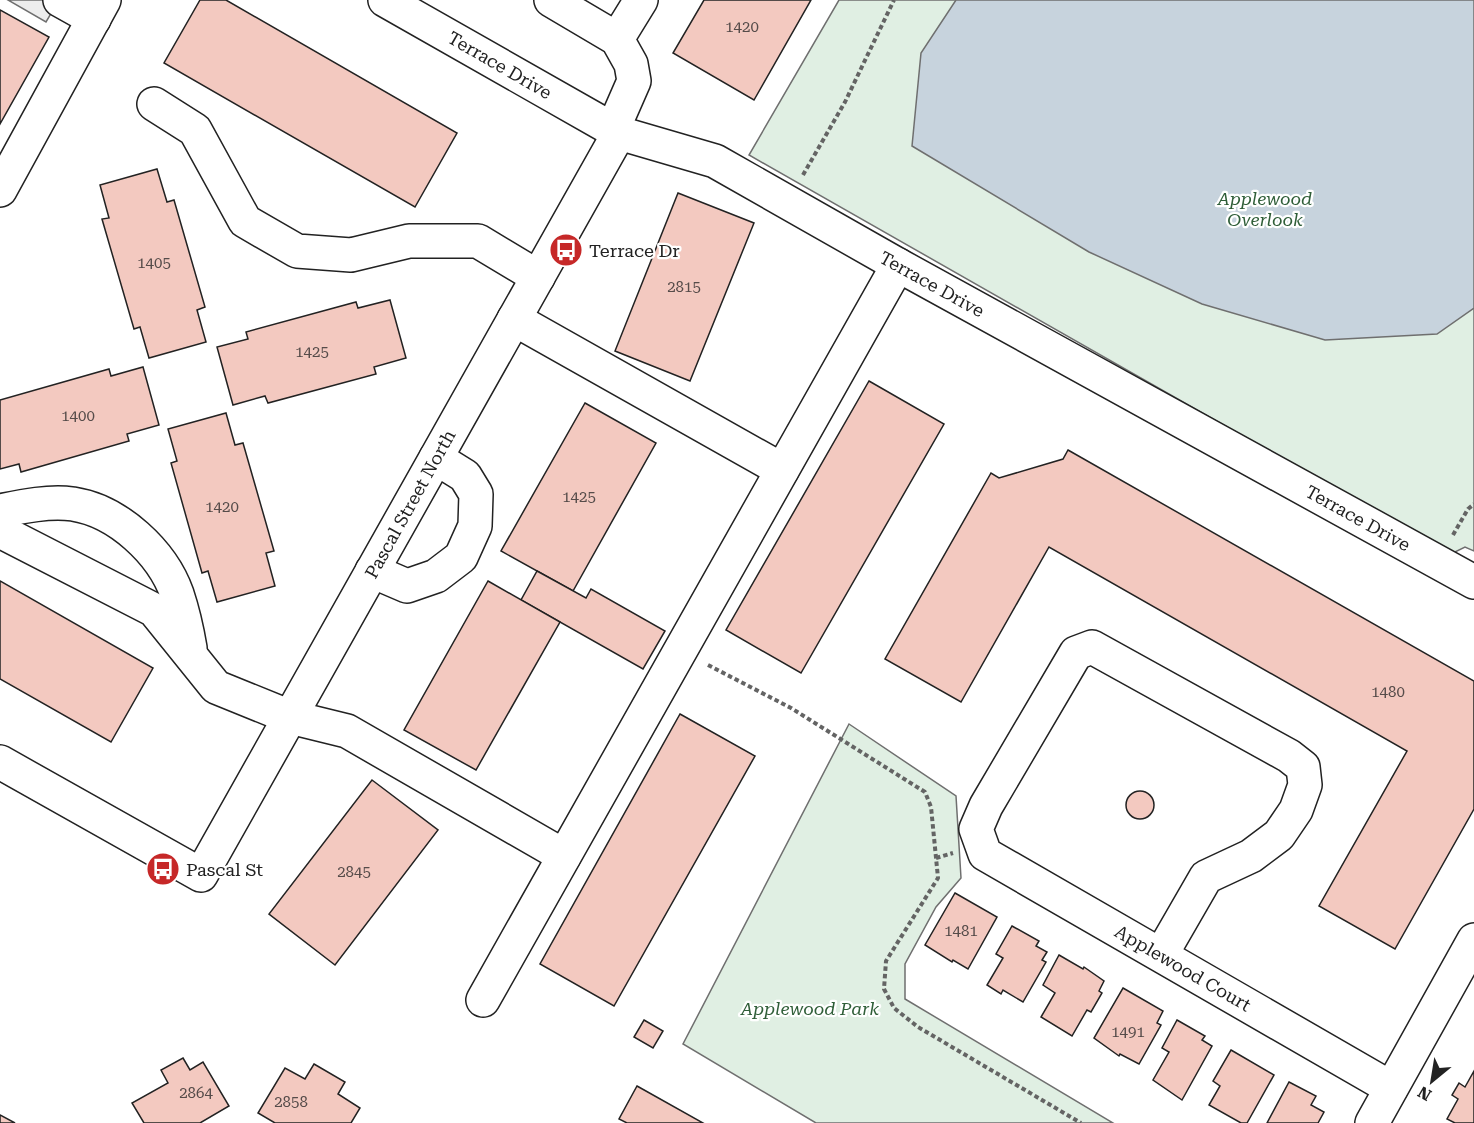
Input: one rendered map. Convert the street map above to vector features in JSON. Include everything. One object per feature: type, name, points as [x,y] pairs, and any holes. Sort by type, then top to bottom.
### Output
[{"type":"street","points":[[0,190],[99,9],[60,0]]},
{"type":"street","name":"Terrace Drive","points":[[385,0],[616,131],[715,162],[898,266],[1474,582]]},
{"type":"street","points":[[551,0],[617,39],[641,0]]},
{"type":"street","name":"Pascal Street North","points":[[0,762],[201,875],[538,277],[616,131],[634,81],[631,64],[617,39]]},
{"type":"street","points":[[154,104],[195,130],[245,221],[297,251],[351,255],[409,241],[478,242],[538,277]]},
{"type":"street","points":[[483,1000],[898,266]]},
{"type":"street","points":[[514,319],[782,470]]},
{"type":"street","points":[[372,571],[407,586],[436,576],[460,557],[475,526],[476,494],[465,476],[436,458]]},
{"type":"street","points":[[0,511],[34,504],[74,504],[106,516],[136,534],[158,559],[176,592],[192,655]]},
{"type":"street","points":[[0,531],[154,610],[216,687],[290,717],[347,731],[564,856]]},
{"type":"street","name":"Applewood Court","points":[[1161,956],[1206,877],[1251,856],[1279,835],[1296,810],[1305,785],[1303,767],[1289,756],[1092,647],[1076,653],[986,806],[976,829],[985,854],[1161,956],[1391,1088]]},
{"type":"street","points":[[1372,1123],[1474,940]]},
{"type":"path","points":[[800,180],[844,102],[894,0]]},
{"type":"path","points":[[1439,562],[1468,509],[1474,504]]},
{"type":"path","points":[[680,651],[791,708],[925,792],[931,807],[939,878],[886,961],[884,989],[894,1008],[918,1027],[1081,1123]]},
{"type":"green space","name":"Applewood Overlook","points":[[839,0],[1474,0],[1474,551],[1465,547],[1455,552],[1445,551],[749,155]]},
{"type":"green space","name":"Applewood Park","points":[[849,724],[956,796],[961,878],[936,907],[905,964],[905,999],[1113,1123],[816,1123],[683,1044]]},
{"type":"shaded area","points":[[8,0],[59,0],[46,22]]},
{"type":"shaded area","name":"Applewood Overlook","points":[[956,0],[1474,0],[1474,308],[1437,334],[1325,340],[1202,304],[1089,252],[912,146],[921,53]]},
{"type":"building","points":[[200,0],[226,0],[457,133],[415,207],[164,63]]},
{"type":"building","points":[[704,0],[811,0],[754,100],[673,53]]},
{"type":"building","points":[[0,10],[49,37],[0,124]]},
{"type":"building","points":[[157,169],[167,202],[174,200],[205,307],[197,310],[206,342],[149,358],[140,327],[134,329],[102,219],[109,218],[100,185]]},
{"type":"building","points":[[678,193],[754,223],[690,381],[615,351]]},
{"type":"building","points":[[390,300],[406,358],[374,367],[376,374],[268,403],[265,396],[233,405],[217,347],[248,339],[246,332],[356,302],[358,308]]},
{"type":"building","points":[[143,367],[159,425],[127,434],[129,441],[21,472],[19,464],[0,469],[0,400],[109,369],[111,376]]},
{"type":"building","points":[[869,381],[944,424],[801,673],[726,630]]},
{"type":"building","points":[[585,403],[656,443],[573,591],[501,551]]},
{"type":"building","points":[[226,413],[235,445],[243,443],[274,551],[266,553],[275,586],[217,602],[208,571],[202,573],[171,463],[177,461],[168,429]]},
{"type":"building","points":[[1068,450],[1474,681],[1474,809],[1395,949],[1319,906],[1407,751],[1049,547],[961,702],[885,659],[991,473],[999,478],[1063,459]]},
{"type":"building","points":[[537,571],[586,598],[591,589],[665,631],[643,669],[521,600]]},
{"type":"building","points":[[0,581],[153,668],[111,742],[0,679]]},
{"type":"building","points":[[488,581],[560,622],[476,770],[404,730]]},
{"type":"building","points":[[680,714],[755,756],[614,1006],[540,964]]},
{"type":"building","points":[[372,780],[438,830],[335,965],[269,914]]},
{"type":"building","points":[[1140,791],[1150,795],[1154,805],[1150,815],[1140,819],[1130,815],[1126,805],[1130,795]]},
{"type":"building","points":[[955,893],[997,917],[968,969],[925,945]]},
{"type":"building","points":[[1012,926],[1039,941],[1036,946],[1047,952],[1042,960],[1046,962],[1023,1002],[1003,990],[1001,994],[987,985],[1003,958],[996,954]]},
{"type":"building","points":[[1059,955],[1083,969],[1084,967],[1104,981],[1099,991],[1102,993],[1091,1012],[1087,1010],[1072,1036],[1041,1017],[1055,993],[1043,985]]},
{"type":"building","points":[[1123,988],[1163,1011],[1157,1023],[1161,1025],[1139,1064],[1120,1054],[1119,1056],[1094,1038]]},
{"type":"building","points":[[644,1020],[663,1031],[653,1048],[634,1037]]},
{"type":"building","points":[[1177,1020],[1205,1036],[1202,1040],[1212,1046],[1182,1100],[1153,1080],[1169,1052],[1162,1048]]},
{"type":"building","points":[[1231,1050],[1274,1075],[1247,1123],[1241,1123],[1209,1105],[1220,1086],[1213,1081]]},
{"type":"building","points":[[183,1058],[190,1070],[203,1062],[229,1106],[200,1123],[144,1123],[132,1103],[168,1083],[161,1070]]},
{"type":"building","points":[[314,1064],[345,1082],[338,1094],[360,1108],[351,1123],[275,1123],[258,1113],[285,1068],[305,1079]]},
{"type":"building","points":[[1474,1071],[1474,1123],[1455,1123],[1447,1119],[1458,1099],[1452,1095],[1459,1083],[1465,1087]]},
{"type":"building","points":[[1289,1082],[1316,1096],[1311,1105],[1324,1112],[1318,1123],[1267,1123]]},
{"type":"building","points":[[637,1086],[703,1123],[627,1123],[619,1119]]},
{"type":"building","points":[[0,1115],[15,1123],[0,1123]]},
{"type":"place","name":"Terrace Dr","points":[[566,250]]},
{"type":"place","name":"Pascal St","points":[[163,869]]}]
